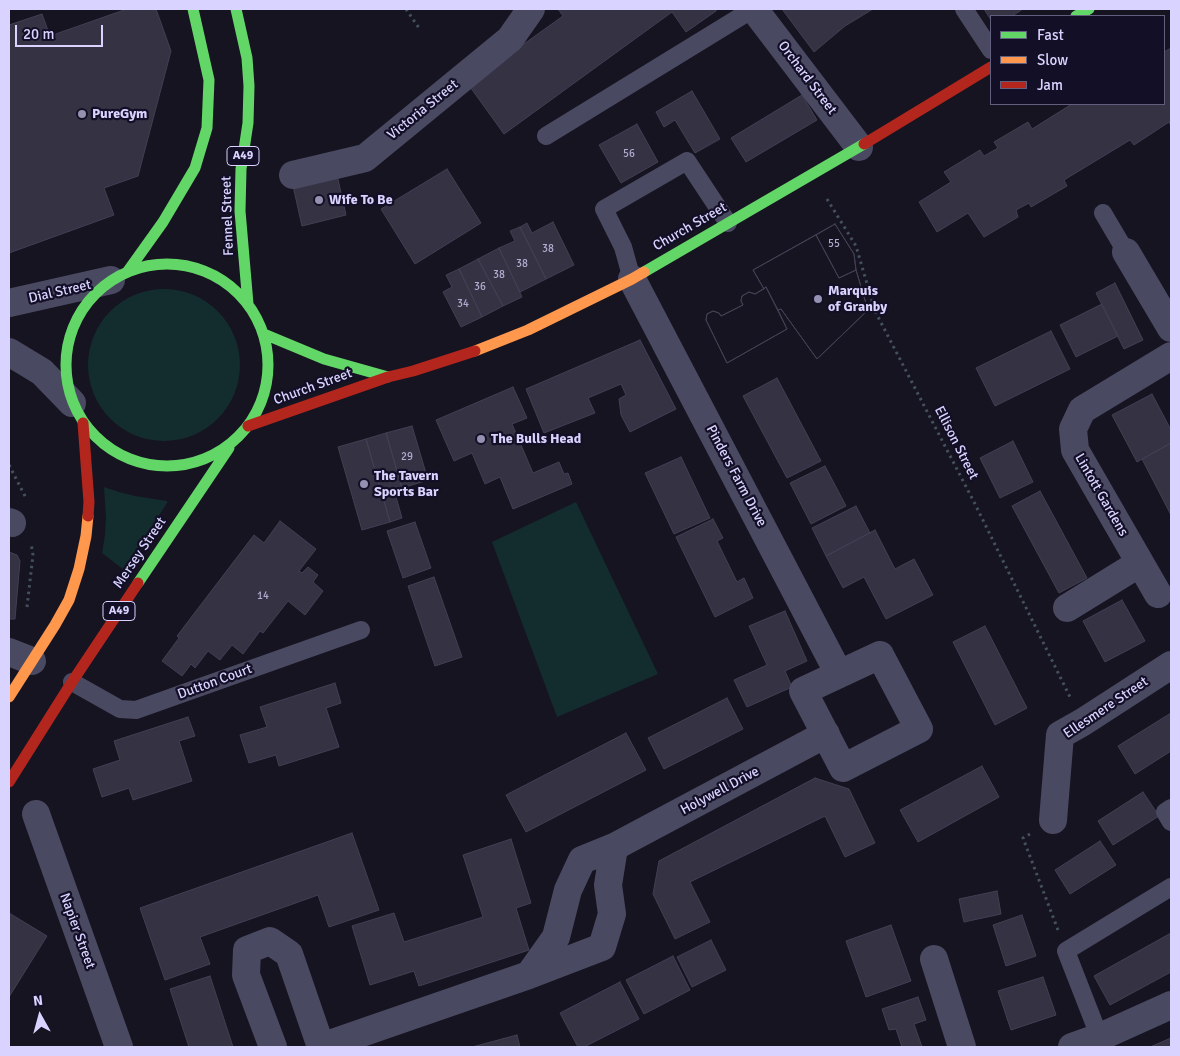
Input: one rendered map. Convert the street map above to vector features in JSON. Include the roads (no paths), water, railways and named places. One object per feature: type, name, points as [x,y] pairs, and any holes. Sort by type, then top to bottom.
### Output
[{"type":"main road","points":[[9,698],[20,657],[52,630],[69,600],[79,569],[86,536],[89,502],[78,413],[65,369],[70,334],[86,304],[120,275],[163,222],[195,168],[207,128],[209,80],[193,9]]},
{"type":"main road","name":"Fennel Street","points":[[236,9],[247,58],[249,86],[248,123],[241,169],[240,211],[248,304]]},
{"type":"main road","points":[[1078,15],[1089,9]]},
{"type":"main road","name":"Church Street","points":[[248,426],[388,377],[414,371],[466,354],[528,330],[632,279],[859,147],[990,68]]},
{"type":"main road","name":"A49","points":[[78,413],[107,447],[137,462],[170,466],[203,460],[232,442],[248,426],[263,398],[268,366],[264,334],[248,304],[224,281],[194,267],[160,264],[120,275]]},
{"type":"main road","name":"Church Street","points":[[264,334],[324,359],[388,377]]},
{"type":"main road","name":"Mersey Street","points":[[9,782],[72,682],[232,442]]},
{"type":"street","name":"Victoria Street","points":[[293,175],[364,158],[510,39],[530,9]]},
{"type":"street","name":"Orchard Street","points":[[753,9],[859,147]]},
{"type":"street","points":[[1126,252],[1171,328]]},
{"type":"street","name":"Dial Street","points":[[9,303],[120,275]]},
{"type":"street","name":"Pinders Farm Drive","points":[[632,279],[839,674]]},
{"type":"street","points":[[9,352],[42,372],[78,413]]},
{"type":"street","name":"Lintott Gardens","points":[[1158,594],[1075,450],[1073,429],[1082,410],[1171,356]]},
{"type":"street","points":[[1067,608],[1140,563]]},
{"type":"street","points":[[880,655],[919,728],[843,768],[826,734],[804,691],[880,655]]},
{"type":"street","name":"Ellesmere Street","points":[[1053,820],[1060,735],[1171,665]]},
{"type":"street","name":"Holywell Drive","points":[[529,975],[556,937],[568,890],[582,860],[614,847],[826,734]]},
{"type":"street","name":"Napier Street","points":[[36,814],[119,1047]]},
{"type":"street","points":[[274,1047],[246,975],[247,950],[270,941],[289,954],[321,1047],[529,975],[602,947],[612,914],[608,885],[614,847]]},
{"type":"street","points":[[934,959],[962,1047]]},
{"type":"street","points":[[1072,1047],[1102,1042],[1171,1005]]},
{"type":"lane","points":[[546,136],[753,9]]},
{"type":"lane","points":[[964,9],[990,48]]},
{"type":"lane","points":[[632,279],[622,246],[604,209],[687,161],[728,223]]},
{"type":"lane","points":[[1103,212],[1126,252]]},
{"type":"lane","name":"Dutton Court","points":[[72,682],[120,709],[136,710],[361,630]]},
{"type":"lane","points":[[1171,808],[1165,812],[1171,822]]},
{"type":"lane","points":[[1102,1042],[1066,951],[1171,887]]},
{"type":"place","name":"PureGym","points":[[82,114]]},
{"type":"place","name":"Wife To Be","points":[[319,200]]},
{"type":"place","name":"Marquis of Granby","points":[[818,299]]},
{"type":"place","name":"The Bulls Head","points":[[481,439]]},
{"type":"place","name":"The Tavern Sports Bar","points":[[364,484]]}]
